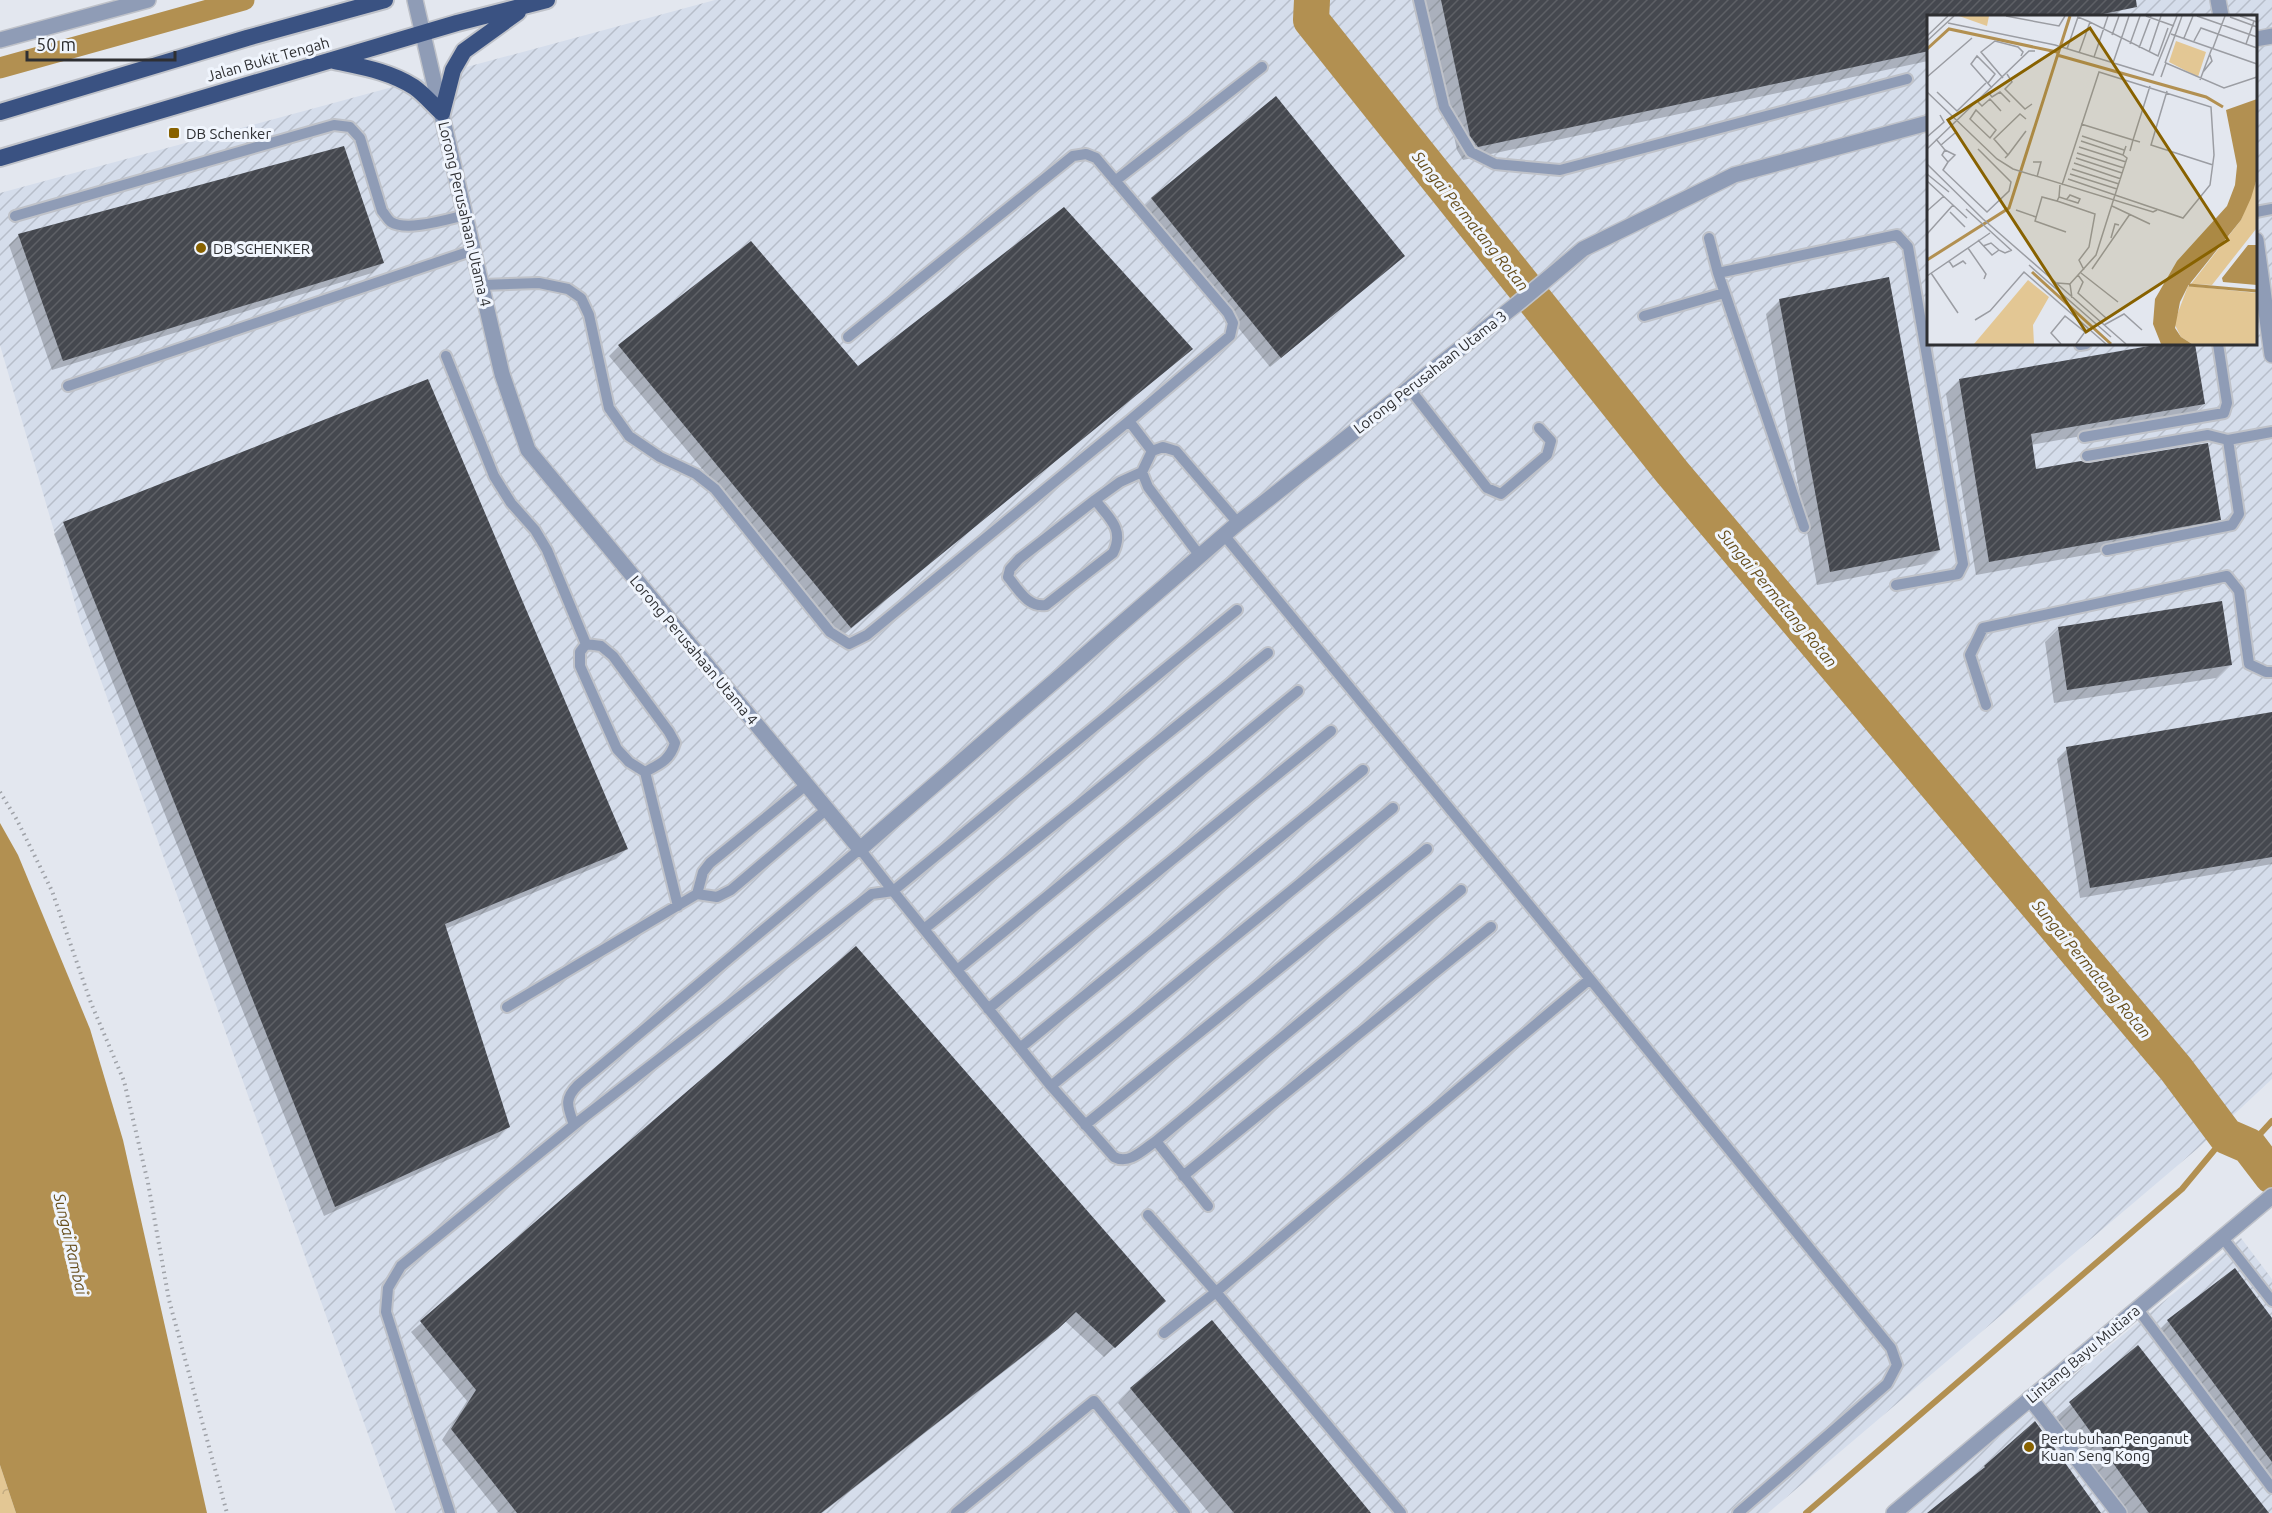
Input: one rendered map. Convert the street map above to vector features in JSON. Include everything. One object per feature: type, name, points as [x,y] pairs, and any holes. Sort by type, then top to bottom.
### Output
[{"type":"highway","name":"Jalan Bukit Tengah","points":[[0,112],[247,38],[385,0]]},
{"type":"highway","name":"Jalan Bukit Tengah","points":[[0,158],[423,33],[548,0]]},
{"type":"highway","points":[[330,60],[376,70],[396,78],[416,89],[442,113],[453,70],[464,51],[528,5]]},
{"type":"street","points":[[0,40],[148,0]]},
{"type":"street","name":"Lorong Perusahaan Utama 4","points":[[415,0],[502,374],[528,450],[860,849]]},
{"type":"street","points":[[2218,0],[2221,15]]},
{"type":"street","points":[[2257,39],[2272,36]]},
{"type":"street","name":"Lorong Perusahaan Utama 3","points":[[1218,540],[1517,304],[1583,249],[1734,175],[1927,124]]},
{"type":"street","points":[[2257,254],[2261,309],[2272,355]]},
{"type":"street","points":[[860,849],[1218,540]]},
{"type":"street","name":"Lintang Bayu Mutiara","points":[[1894,1513],[2272,1196]]},
{"type":"street","points":[[2030,1398],[2119,1513]]},
{"type":"lane","points":[[1419,0],[1444,107],[1471,152],[1495,164],[1560,170],[1907,79]]},
{"type":"lane","points":[[1115,181],[1262,67]]},
{"type":"lane","points":[[15,216],[334,124],[350,127],[360,138],[382,210],[389,221],[398,225],[420,225],[466,215]]},
{"type":"lane","points":[[482,285],[538,283],[568,289],[581,298],[589,315],[609,408],[629,436],[660,457],[696,474],[715,489],[830,632],[849,644],[867,635],[1129,422],[1230,336],[1233,324],[1228,313],[1096,158],[1086,154],[1073,156],[848,337]]},
{"type":"lane","points":[[2257,212],[2272,209]]},
{"type":"lane","points":[[1718,273],[1897,235],[1908,247],[1963,564],[1958,574],[1896,585]]},
{"type":"lane","points":[[1709,238],[1718,273],[1804,527]]},
{"type":"lane","points":[[68,386],[474,250]]},
{"type":"lane","points":[[1644,316],[1725,292]]},
{"type":"lane","points":[[2084,437],[2224,413],[2228,403],[2218,345]]},
{"type":"lane","points":[[446,356],[494,476],[511,503],[535,530],[547,550],[586,644]]},
{"type":"lane","points":[[1409,388],[1487,488],[1500,494],[1547,455],[1551,441],[1539,428]]},
{"type":"lane","points":[[1129,422],[1152,451]]},
{"type":"lane","points":[[2087,456],[2208,435],[2228,440],[2272,432]]},
{"type":"lane","points":[[2107,550],[2232,525],[2239,514],[2228,440]]},
{"type":"lane","points":[[1095,500],[1118,530],[1117,544],[1113,553],[1046,605],[1038,607],[1029,602],[1008,577],[1010,569],[1019,559],[1095,500],[1120,483],[1142,472],[1152,451],[1163,447],[1176,451],[1238,523]]},
{"type":"lane","points":[[1142,472],[1148,487],[1200,556]]},
{"type":"lane","points":[[1218,540],[1590,979],[1891,1348],[1897,1365],[1887,1384],[1738,1513]]},
{"type":"lane","points":[[1986,705],[1970,655],[1983,628],[2227,576],[2239,591],[2250,664],[2266,672],[2272,672]]},
{"type":"lane","points":[[450,1513],[386,1312],[388,1288],[401,1266],[574,1125],[872,894],[893,891],[1237,610]]},
{"type":"lane","points":[[586,644],[601,646],[613,656],[675,743],[671,756],[645,772]]},
{"type":"lane","points":[[586,644],[580,652],[580,666],[617,749],[629,762],[645,772],[678,906]]},
{"type":"lane","points":[[924,929],[1268,653]]},
{"type":"lane","points":[[957,970],[1298,691]]},
{"type":"lane","points":[[988,1009],[1331,731]]},
{"type":"lane","points":[[1020,1048],[1363,770]]},
{"type":"lane","points":[[697,894],[703,872],[710,863],[806,784]]},
{"type":"lane","points":[[1051,1086],[1394,808]]},
{"type":"lane","points":[[507,1007],[697,894],[717,897],[730,890],[827,809]]},
{"type":"lane","points":[[574,1125],[567,1104],[569,1093],[860,849],[1051,1086],[1114,1157],[1121,1161],[1128,1160],[1156,1141],[1461,890]]},
{"type":"lane","points":[[1085,1125],[1427,849]]},
{"type":"lane","points":[[1183,1176],[1491,927]]},
{"type":"lane","points":[[1164,1333],[1590,979]]},
{"type":"lane","points":[[1156,1141],[1209,1206]]},
{"type":"lane","points":[[1148,1215],[1216,1292],[1401,1513]]},
{"type":"lane","points":[[2222,1237],[2272,1301]]},
{"type":"lane","points":[[2137,1308],[2272,1488]]},
{"type":"lane","points":[[956,1513],[1094,1401],[1185,1513]]},
{"type":"path","points":[[0,792],[17,820],[52,891],[91,1003],[124,1081],[148,1183],[169,1300],[227,1513]]},
{"type":"shaded area","points":[[715,0],[2272,0],[2272,1079],[2197,1149],[1768,1513],[396,1513],[81,624],[0,345],[0,193]]},
{"type":"shaded area","points":[[2241,1238],[2272,1279],[2272,1513],[1906,1513]]},
{"type":"green space","points":[[0,1465],[16,1513],[0,1513]]},
{"type":"water","name":"Sungai Rambai","points":[[0,823],[18,855],[90,1029],[123,1140],[207,1513],[16,1513],[0,1465]]},
{"type":"building","points":[[1441,0],[2136,0],[2137,7],[2098,15],[1927,15],[1927,51],[1478,147],[1470,136]]},
{"type":"building","points":[[1276,96],[1405,256],[1281,358],[1151,198]]},
{"type":"building","name":"DB SCHENKER","points":[[344,146],[384,263],[63,361],[18,234]]},
{"type":"building","points":[[1064,207],[1193,349],[851,628],[618,345],[751,241],[858,366]]},
{"type":"building","points":[[1889,277],[1940,550],[1830,572],[1779,299]]},
{"type":"building","points":[[2155,345],[2195,345],[2205,404],[2031,434],[2036,469],[2081,461],[2088,463],[2208,443],[2221,520],[1989,562],[1959,379]]},
{"type":"building","points":[[428,379],[628,849],[445,924],[510,1127],[335,1207],[63,522]]},
{"type":"building","points":[[2222,601],[2232,665],[2067,690],[2058,627]]},
{"type":"building","points":[[2272,712],[2272,857],[2090,888],[2066,747]]},
{"type":"building","points":[[856,946],[1166,1301],[1115,1348],[1076,1312],[1058,1329],[821,1513],[517,1513],[451,1429],[476,1390],[420,1321]]},
{"type":"building","points":[[2235,1268],[2272,1318],[2272,1462],[2167,1320]]},
{"type":"building","points":[[1212,1320],[1371,1513],[1234,1513],[1130,1388]]},
{"type":"building","points":[[2138,1345],[2269,1513],[2149,1513],[2069,1402]]},
{"type":"building","points":[[2035,1421],[2101,1513],[1927,1513],[1985,1467]]},
{"type":"waterway","points":[[0,68],[244,0]]},
{"type":"waterway","name":"Sungai Permatang Rotan","points":[[1312,0],[1311,20],[1672,472],[2176,1069],[2226,1136],[2249,1146],[2272,1176]]},
{"type":"waterway","points":[[2249,1146],[2272,1121]]},
{"type":"waterway","points":[[1806,1513],[2182,1189],[2226,1136]]},
{"type":"place","name":"DB Schenker","points":[[174,133]]},
{"type":"place","name":"DB SCHENKER","points":[[201,248]]},
{"type":"place","name":"Pertubuhan Penganut Kuan Seng Kong","points":[[2029,1447]]}]
